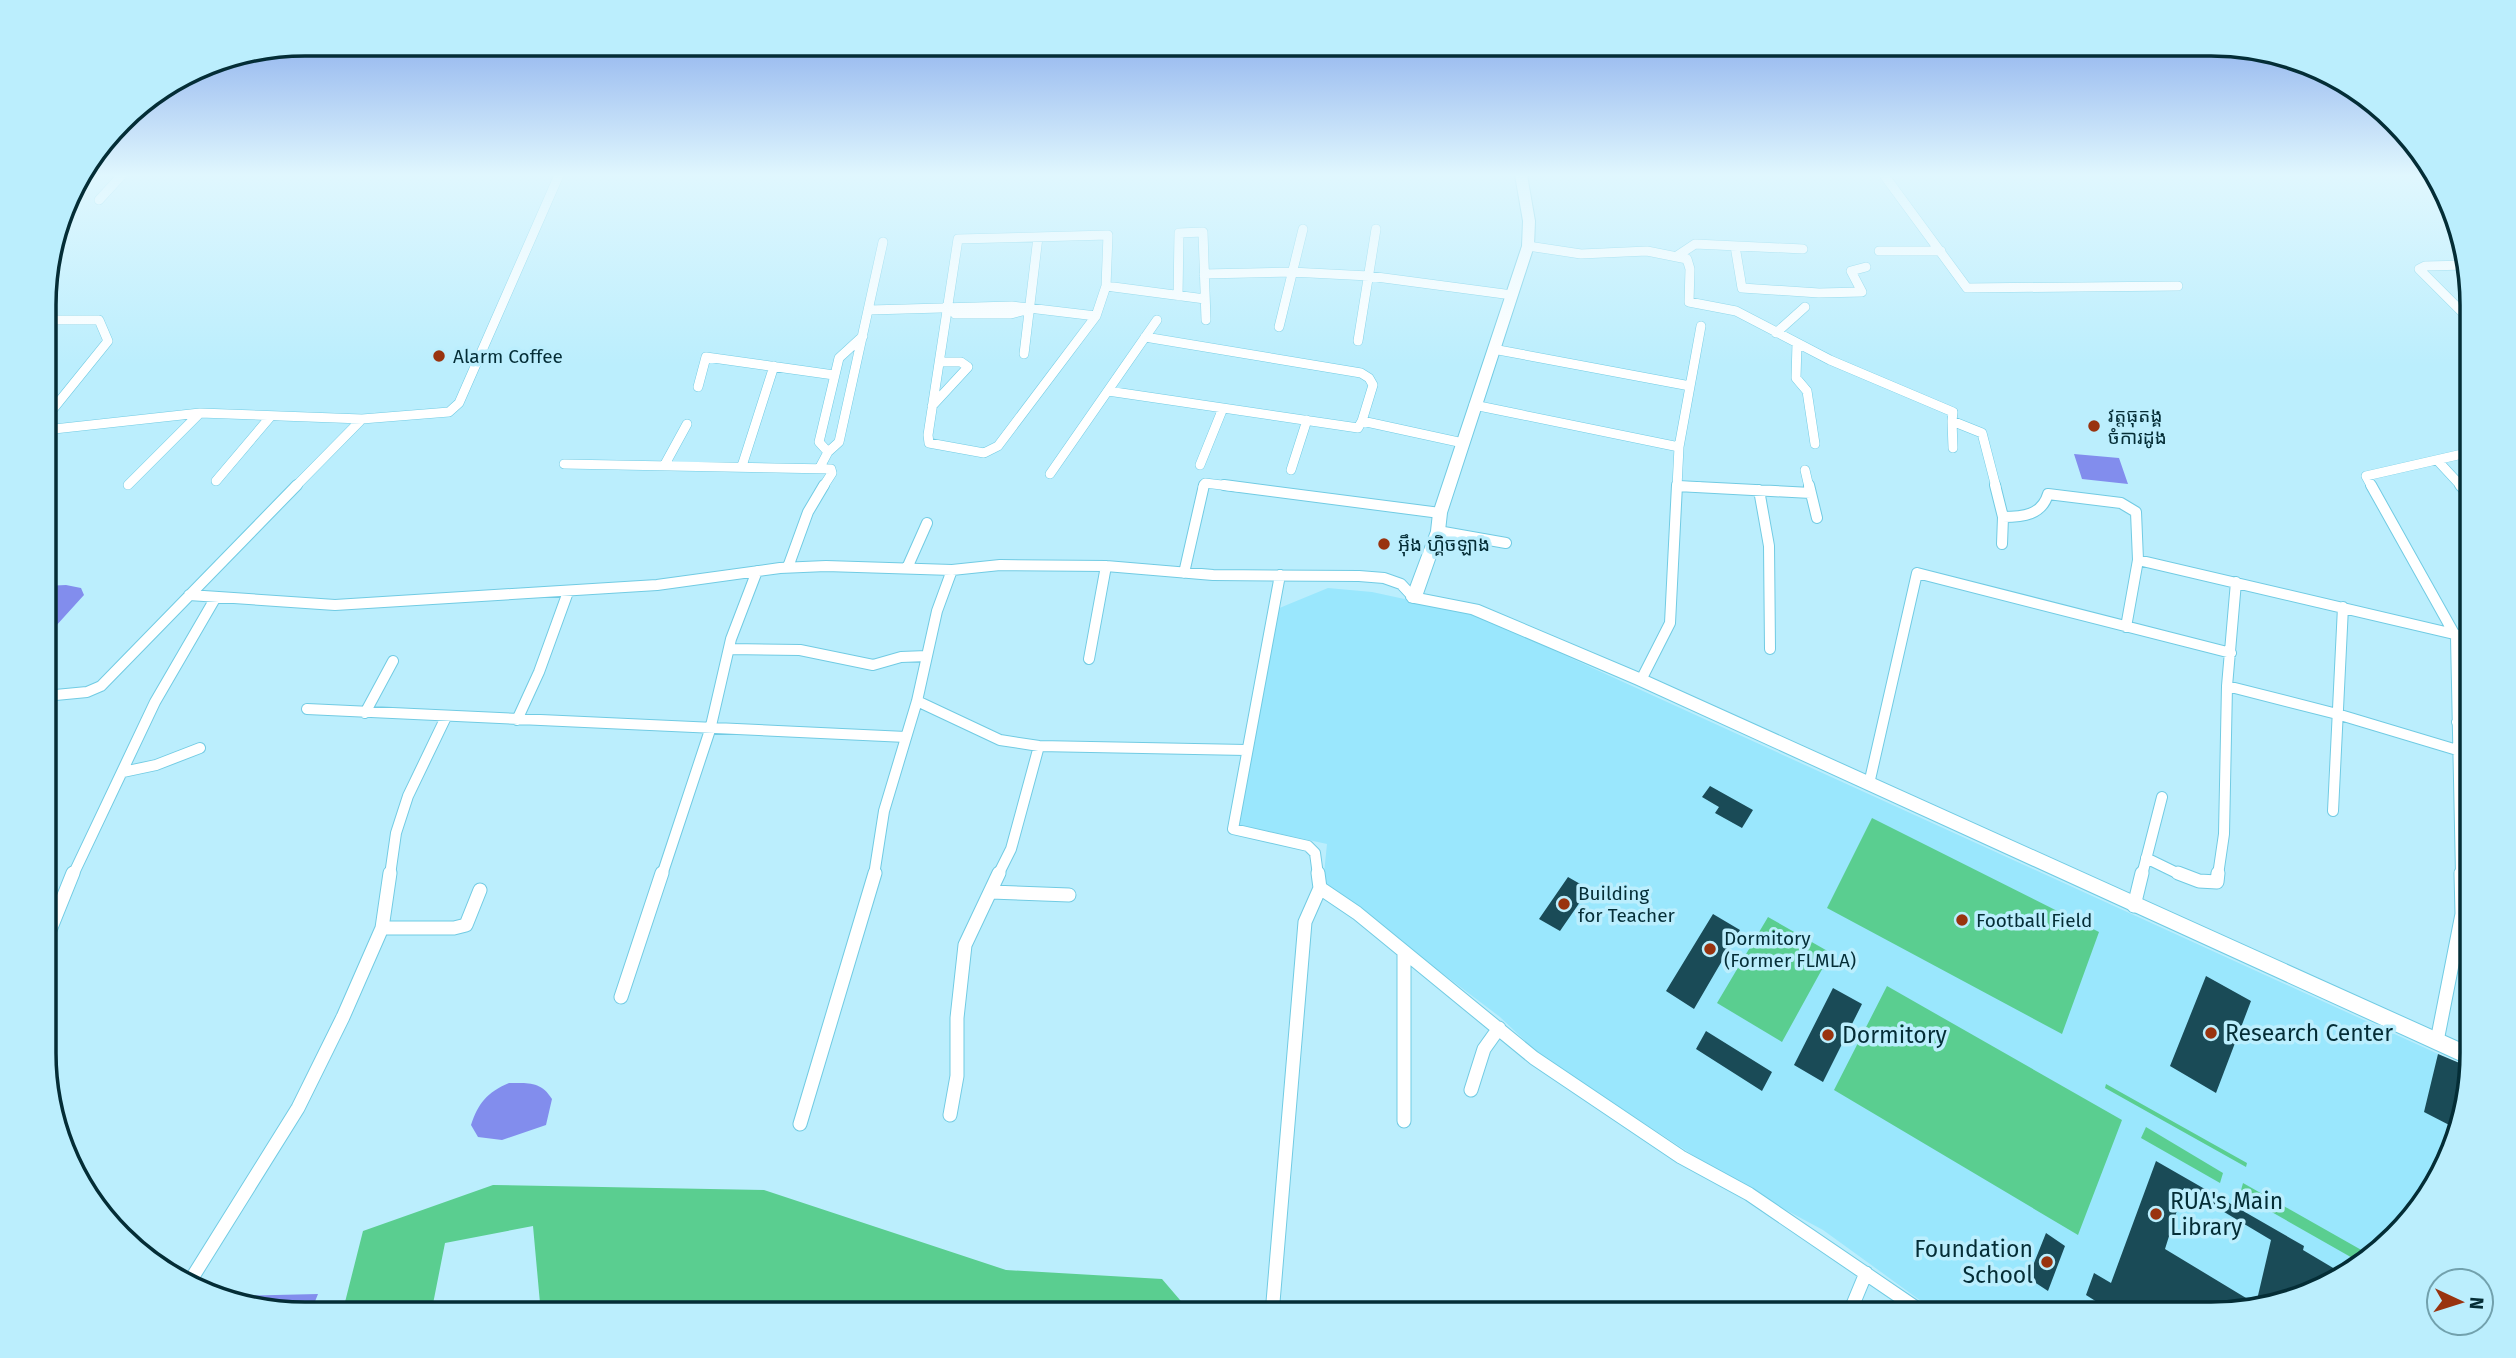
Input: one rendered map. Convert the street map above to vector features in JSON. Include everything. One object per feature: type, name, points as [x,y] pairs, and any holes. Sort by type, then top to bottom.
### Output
[{"type":"street","points":[[57,429],[200,413],[362,419],[449,412],[459,403],[531,238]]},
{"type":"street","points":[[983,238],[958,239],[927,440],[931,444],[989,453],[1006,435],[1096,316],[1106,286],[1108,238]]},
{"type":"street","points":[[1024,354],[1038,238]]},
{"type":"street","points":[[1178,296],[1179,238]]},
{"type":"street","points":[[1203,238],[1206,320]]},
{"type":"street","points":[[1279,327],[1300,238]]},
{"type":"street","points":[[1358,341],[1375,238]]},
{"type":"street","points":[[1414,598],[1438,531],[1440,513],[1528,238]]},
{"type":"street","points":[[1932,238],[1967,288],[2178,286]]},
{"type":"street","points":[[820,467],[828,452],[839,442],[883,242]]},
{"type":"street","points":[[1677,256],[1695,244],[1802,249]]},
{"type":"street","points":[[1528,246],[1581,254],[1647,251],[1677,256],[1690,262],[1687,296],[1689,302],[1736,311],[1797,343],[1953,412],[1953,448]]},
{"type":"street","points":[[1735,246],[1742,288],[1819,293],[1862,292],[1851,271],[1867,267]]},
{"type":"street","points":[[1880,251],[1941,251]]},
{"type":"street","points":[[2457,265],[2425,266],[2419,269],[2460,310]]},
{"type":"street","points":[[1204,274],[1291,272],[1369,276],[1512,295]]},
{"type":"street","points":[[1106,286],[1205,299]]},
{"type":"street","points":[[1776,333],[1805,307]]},
{"type":"street","points":[[869,314],[948,311],[1011,314],[1028,309],[1096,316]]},
{"type":"street","points":[[57,320],[99,320],[108,341],[57,404]]},
{"type":"street","points":[[1050,474],[1157,320]]},
{"type":"street","points":[[1641,680],[1670,623],[1679,447],[1701,326]]},
{"type":"street","points":[[828,452],[819,442],[839,358],[863,336]]},
{"type":"street","points":[[1108,391],[1358,428],[1373,385],[1369,378],[1361,373],[1145,337]]},
{"type":"street","points":[[1797,343],[1796,378],[1807,391],[1815,444]]},
{"type":"street","points":[[1493,349],[1690,386]]},
{"type":"street","points":[[698,387],[706,356],[834,375]]},
{"type":"street","points":[[932,406],[968,367],[961,362],[940,362]]},
{"type":"street","points":[[742,466],[774,366]]},
{"type":"street","points":[[1474,405],[1679,447]]},
{"type":"street","points":[[1200,465],[1223,408]]},
{"type":"street","points":[[128,485],[200,413]]},
{"type":"street","points":[[216,481],[271,416]]},
{"type":"street","points":[[56,695],[87,692],[102,686],[362,419]]},
{"type":"street","points":[[1292,470],[1307,421]]},
{"type":"street","points":[[1362,421],[1463,443]]},
{"type":"street","points":[[1952,421],[1982,433],[2003,517],[2002,544]]},
{"type":"street","points":[[664,466],[687,424]]},
{"type":"street","points":[[2460,455],[2366,476],[2456,637],[2460,848]]},
{"type":"street","points":[[2437,460],[2460,485]]},
{"type":"street","points":[[564,464],[831,469],[832,474],[808,512],[788,568]]},
{"type":"street","points":[[1805,470],[1817,518]]},
{"type":"street","points":[[1184,573],[1205,483],[1440,513]]},
{"type":"street","points":[[1677,486],[1811,493]]},
{"type":"street","points":[[1759,491],[1769,546],[1770,649]]},
{"type":"street","points":[[2003,517],[2022,517],[2035,512],[2044,507],[2048,494],[2122,503],[2136,512],[2138,559],[2126,627]]},
{"type":"street","points":[[907,568],[927,523]]},
{"type":"street","points":[[1438,531],[1506,543]]},
{"type":"street","points":[[2138,559],[2460,637]]},
{"type":"street","points":[[189,595],[335,605],[657,585],[788,568],[952,570],[1000,565],[1106,566],[1184,573],[1384,578],[1401,584],[1414,598],[1474,609],[1641,680],[2460,1052]]},
{"type":"street","points":[[1089,659],[1106,566]]},
{"type":"street","points":[[800,1124],[874,877],[884,811],[917,701],[937,611],[952,570]]},
{"type":"street","points":[[621,997],[710,730],[729,649],[757,571]]},
{"type":"street","points":[[1869,784],[1917,573],[2231,653]]},
{"type":"street","points":[[1273,1302],[1305,922],[1320,888],[1315,853],[1308,846],[1233,829],[1280,575]]},
{"type":"street","points":[[2147,858],[2188,877],[2208,883],[2217,882],[2224,834],[2227,686],[2236,582]]},
{"type":"street","points":[[517,720],[539,672],[568,592]]},
{"type":"street","points":[[56,913],[155,702],[215,597]]},
{"type":"street","points":[[2333,811],[2343,607]]},
{"type":"street","points":[[729,649],[800,650],[873,665],[901,657],[927,656]]},
{"type":"street","points":[[365,713],[393,661]]},
{"type":"street","points":[[2227,686],[2337,714],[2457,750]]},
{"type":"street","points":[[917,701],[1000,740],[1039,746],[1246,750]]},
{"type":"street","points":[[307,709],[710,730],[906,737]]},
{"type":"street","points":[[194,1275],[298,1108],[331,1043],[382,928],[396,833],[408,796],[446,717]]},
{"type":"street","points":[[950,1115],[957,1076],[957,1018],[965,945],[1011,849],[1039,746]]},
{"type":"street","points":[[122,772],[156,765],[200,748]]},
{"type":"street","points":[[2134,906],[2162,797]]},
{"type":"street","points":[[1320,888],[1357,913],[1534,1058],[1681,1157],[1749,1194],[1908,1302]]},
{"type":"street","points":[[382,928],[454,928],[466,925],[480,890]]},
{"type":"street","points":[[990,892],[1069,895]]},
{"type":"street","points":[[2437,1041],[2460,924]]},
{"type":"street","points":[[1404,954],[1404,1121]]},
{"type":"street","points":[[1471,1090],[1483,1049],[1499,1028]]},
{"type":"street","points":[[1854,1302],[1866,1273]]},
{"type":"shaded area","points":[[1328,588],[1372,592],[1474,614],[2459,1064],[2452,1117],[2434,1163],[2409,1205],[2363,1251],[2321,1276],[2275,1294],[2211,1302],[1922,1302],[1823,1230],[1734,1182],[1540,1055],[1500,1017],[1323,883],[1327,844],[1235,824],[1277,609]]},
{"type":"green space","name":"Football Field","points":[[1872,818],[2099,932],[2062,1034],[1827,908]]},
{"type":"green space","points":[[1768,917],[1831,953],[1782,1042],[1717,1003]]},
{"type":"green space","points":[[1887,986],[2122,1120],[2078,1235],[1834,1090]]},
{"type":"green space","points":[[2106,1084],[2247,1163],[2246,1167],[2105,1088]]},
{"type":"green space","points":[[2146,1127],[2223,1173],[2220,1183],[2141,1138]]},
{"type":"green space","points":[[2243,1183],[2363,1251],[2352,1258],[2240,1194]]},
{"type":"green space","points":[[493,1185],[764,1190],[1006,1270],[1162,1279],[1182,1302],[540,1302],[533,1226],[445,1243],[433,1302],[345,1302],[363,1231]]},
{"type":"water","points":[[2074,454],[2119,458],[2128,484],[2082,479]]},
{"type":"water","points":[[57,585],[81,588],[84,595],[57,625]]},
{"type":"water","points":[[509,1083],[534,1084],[548,1093],[552,1099],[546,1125],[502,1140],[478,1137],[471,1125],[477,1111],[489,1095]]},
{"type":"water","points":[[318,1294],[315,1302],[273,1300],[249,1296]]},
{"type":"building","points":[[1710,786],[1753,810],[1742,828],[1715,813],[1719,807],[1702,797]]},
{"type":"building","name":"Building for Teacher","points":[[1568,877],[1589,889],[1560,931],[1539,919]]},
{"type":"building","name":"Dormitory (Former FLMLA)","points":[[1713,914],[1740,930],[1694,1009],[1666,991]]},
{"type":"building","name":"Research Center","points":[[2206,976],[2251,1001],[2216,1093],[2170,1066]]},
{"type":"building","name":"Dormitory","points":[[1833,988],[1862,1004],[1823,1082],[1794,1065]]},
{"type":"building","points":[[1706,1031],[1772,1072],[1762,1091],[1696,1049]]},
{"type":"building","points":[[2438,1054],[2459,1063],[2458,1085],[2449,1125],[2424,1112]]},
{"type":"building","name":"RUA's Main Library","points":[[2156,1161],[2304,1246],[2303,1250],[2335,1269],[2291,1289],[2258,1297],[2271,1240],[2184,1188],[2165,1249],[2248,1299],[2211,1302],[2097,1302],[2086,1295],[2094,1273],[2111,1283]]},
{"type":"building","name":"Foundation School","points":[[2046,1233],[2065,1246],[2048,1291],[2028,1278]]},
{"type":"place","name":"Alarm Coffee","points":[[439,356]]},
{"type":"place","name":"វត្តធុតង្គ ចំការដូង","points":[[2094,426]]},
{"type":"place","name":"អ៊ឹង ហ្គិចឡាង","points":[[1384,544]]},
{"type":"place","name":"Building for Teacher","points":[[1564,904]]},
{"type":"place","name":"Football Field","points":[[1962,920]]},
{"type":"place","name":"Dormitory (Former FLMLA)","points":[[1710,949]]},
{"type":"place","name":"Research Center","points":[[2211,1033]]},
{"type":"place","name":"Dormitory","points":[[1828,1035]]},
{"type":"place","name":"RUA's Main Library","points":[[2156,1214]]},
{"type":"place","name":"Foundation School","points":[[2047,1262]]}]
